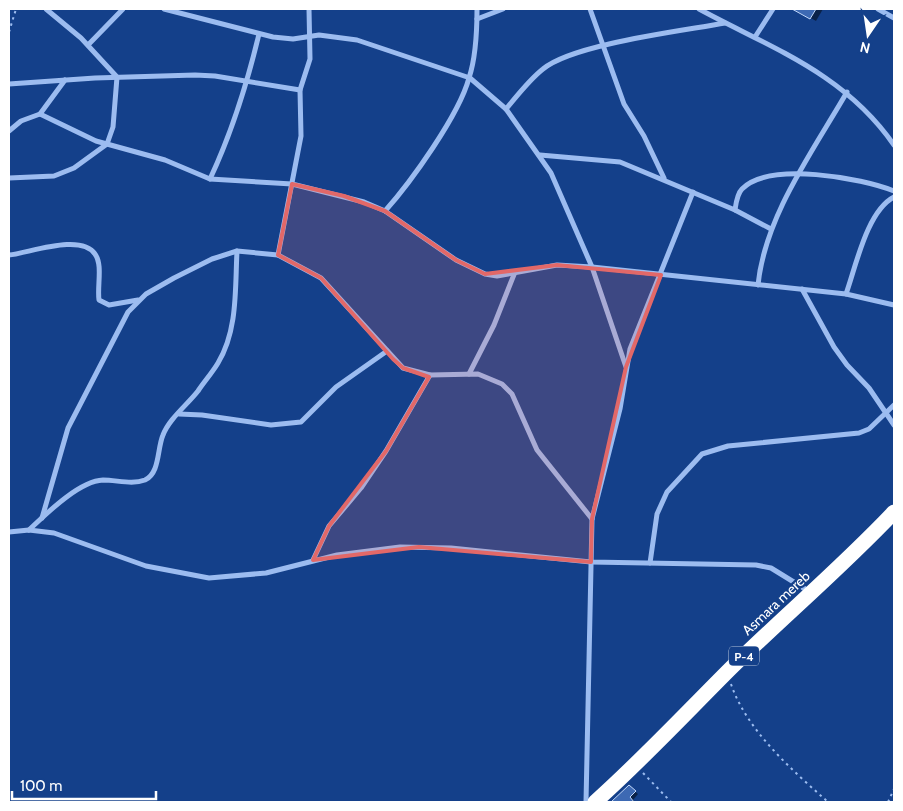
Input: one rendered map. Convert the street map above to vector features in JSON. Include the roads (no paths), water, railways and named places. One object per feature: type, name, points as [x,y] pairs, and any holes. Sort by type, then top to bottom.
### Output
[{"type":"highway","name":"Asmara mereb","points":[[594,802],[636,766],[730,669],[863,545],[894,512]]},
{"type":"street","points":[[9,178],[54,176],[74,168],[107,144],[112,127],[117,78],[88,46],[46,9]]},
{"type":"street","points":[[88,46],[123,9]]},
{"type":"street","points":[[164,9],[259,34],[286,38],[336,36],[357,40],[470,78],[506,109],[551,173],[592,267],[626,367]]},
{"type":"street","points":[[278,255],[301,136],[300,90],[309,66],[307,37],[309,9]]},
{"type":"street","points":[[385,211],[409,182],[451,115],[470,78],[477,9]]},
{"type":"street","points":[[477,19],[503,9]]},
{"type":"street","points":[[590,9],[628,113],[644,136],[664,178]]},
{"type":"street","points":[[700,9],[817,72],[847,92],[878,121],[894,144]]},
{"type":"street","points":[[755,37],[773,9]]},
{"type":"street","points":[[878,9],[894,18]]},
{"type":"street","points":[[506,109],[543,69],[566,57],[603,47],[725,23]]},
{"type":"street","points":[[210,179],[226,143],[247,82],[259,34]]},
{"type":"street","points":[[9,84],[195,75],[300,90]]},
{"type":"street","points":[[9,131],[21,121],[40,114],[65,80]]},
{"type":"street","points":[[758,285],[760,263],[771,229],[799,174],[847,92]]},
{"type":"street","points":[[40,114],[107,144],[165,160],[210,179],[292,184],[344,196],[385,211],[472,269],[497,276],[556,266],[592,267],[846,294],[894,305]]},
{"type":"street","points":[[540,155],[620,162],[664,178],[735,210],[771,229]]},
{"type":"street","points":[[735,210],[740,190],[756,179],[799,174],[833,175],[876,183],[894,191]]},
{"type":"street","points":[[586,802],[592,519],[620,409],[626,367],[638,328],[693,192]]},
{"type":"street","points":[[846,294],[866,236],[877,213],[883,204],[894,197]]},
{"type":"street","points":[[9,255],[75,244],[95,253],[98,264],[99,300],[103,304],[139,300]]},
{"type":"street","points":[[29,530],[73,492],[91,482],[102,480],[137,482],[146,480],[152,475],[158,460],[162,436],[219,362],[230,334],[234,307],[237,252]]},
{"type":"street","points":[[42,518],[68,428],[99,372],[118,331],[139,300],[167,282],[212,259],[237,252],[278,255],[321,278],[403,368],[430,375],[469,374],[491,378],[512,394],[537,450],[592,519]]},
{"type":"street","points":[[469,374],[494,325],[515,272]]},
{"type":"street","points":[[802,289],[834,347],[847,365],[869,388],[894,425]]},
{"type":"street","points":[[179,414],[210,416],[271,425],[301,422],[336,387],[387,351]]},
{"type":"street","points":[[313,560],[329,526],[361,488],[386,451],[430,375]]},
{"type":"street","points":[[650,563],[657,514],[667,492],[702,454],[728,446],[859,433],[869,429],[894,405]]},
{"type":"street","points":[[9,532],[29,530],[66,536],[146,566],[209,578],[266,573],[313,560],[378,549],[419,547],[451,548],[591,562],[756,565],[771,568],[810,593]]}]
